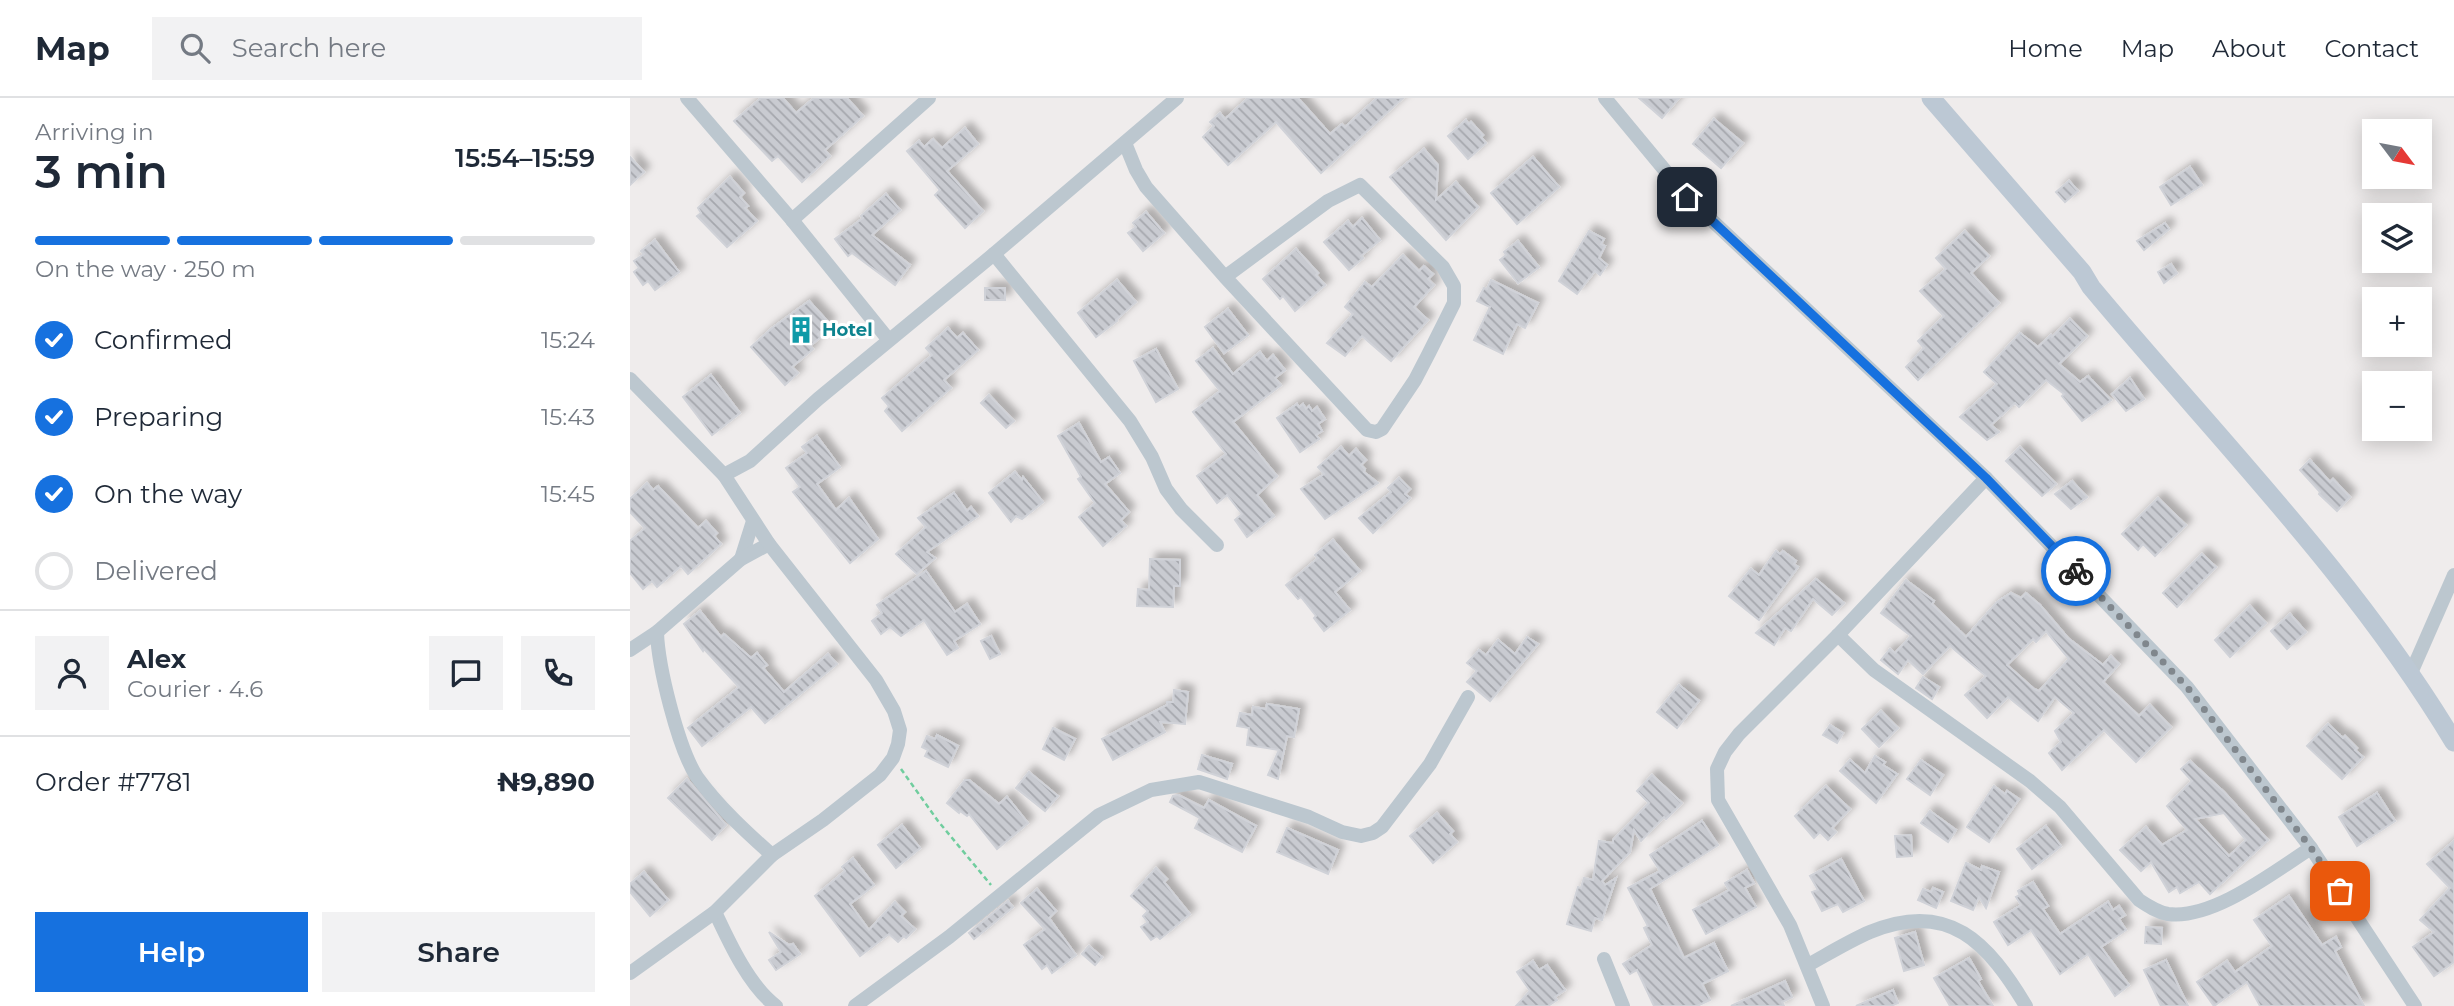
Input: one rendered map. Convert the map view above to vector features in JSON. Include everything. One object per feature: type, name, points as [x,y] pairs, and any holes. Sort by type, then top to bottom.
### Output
[{"type":"main road","points":[[1931,98],[2302,530],[2381,629],[2454,742]]},
{"type":"street","points":[[687,98],[792,220],[888,340]]},
{"type":"street","points":[[792,220],[929,98]]},
{"type":"street","points":[[724,475],[750,460],[818,399],[1177,98]]},
{"type":"street","points":[[1605,98],[1687,197],[1986,478],[2187,687],[2311,848],[2415,1006]]},
{"type":"street","points":[[1125,144],[1146,187],[1226,276],[1367,430],[1376,432],[1382,429],[1415,380],[1454,303],[1454,286],[1443,267],[1360,185],[1328,201],[1226,276]]},
{"type":"street","points":[[994,254],[1130,422],[1152,457],[1166,489],[1181,509],[1217,545]]},
{"type":"street","points":[[630,379],[724,475],[769,544],[876,680],[894,711],[900,730],[893,758],[880,775],[823,820],[772,855],[715,912],[630,973]]},
{"type":"street","points":[[1823,1006],[1790,925],[1718,800],[1717,769],[1725,752],[1739,734],[1838,635],[1986,478]]},
{"type":"street","points":[[741,559],[753,521]]},
{"type":"street","points":[[630,650],[657,632],[741,559],[769,544]]},
{"type":"street","points":[[2411,673],[2454,575]]},
{"type":"street","points":[[657,632],[658,655],[671,708],[686,755],[696,775],[733,820],[772,855]]},
{"type":"street","points":[[1838,635],[1883,677],[1981,744],[2060,807],[2139,900],[2154,910],[2170,914],[2189,913],[2210,907],[2311,848]]},
{"type":"street","points":[[855,1006],[949,937],[1099,815],[1152,790],[1199,782],[1309,817],[1342,832],[1361,836],[1373,833],[1382,827],[1430,764],[1468,697]]},
{"type":"street","points":[[715,912],[728,940],[753,981],[766,999],[776,1006]]},
{"type":"street","points":[[1808,965],[1871,931],[1911,920],[1935,921],[1958,929],[1984,947],[2008,977],[2026,1006]]},
{"type":"street","points":[[1604,959],[1623,1006]]},
{"type":"path","points":[[893,758],[938,821],[999,895]]},
{"type":"building","points":[[761,98],[783,98],[796,113],[814,98],[847,98],[863,116],[825,150],[830,156],[802,182],[778,156],[772,161],[734,121]]},
{"type":"building","points":[[1248,98],[1298,98],[1330,134],[1342,124],[1345,127],[1377,98],[1403,98],[1321,173],[1276,122],[1228,165],[1203,137],[1214,126],[1210,122],[1220,113],[1225,119]]},
{"type":"building","points":[[1639,98],[1679,98],[1662,118]]},
{"type":"building","points":[[1714,119],[1743,143],[1721,168],[1693,144]]},
{"type":"building","points":[[1466,120],[1483,135],[1481,137],[1486,143],[1468,159],[1448,136]]},
{"type":"building","points":[[965,128],[978,144],[947,171],[983,211],[965,228],[935,195],[940,190],[907,151],[919,141],[924,147],[933,139],[942,148]]},
{"type":"building","points":[[1424,149],[1438,165],[1436,200],[1456,182],[1478,207],[1446,240],[1390,177]]},
{"type":"building","points":[[630,157],[644,172],[630,185]]},
{"type":"building","points":[[1533,157],[1559,187],[1517,224],[1491,193]]},
{"type":"building","points":[[2190,167],[2202,185],[2171,205],[2160,187]]},
{"type":"building","points":[[730,177],[744,193],[740,197],[748,206],[745,208],[757,221],[727,247],[697,216],[701,213],[698,208]]},
{"type":"building","points":[[2069,181],[2078,191],[2065,202],[2056,192]]},
{"type":"building","points":[[886,194],[900,210],[872,235],[910,265],[895,285],[852,253],[848,256],[835,239],[863,218],[861,216]]},
{"type":"building","points":[[1146,212],[1164,233],[1143,251],[1128,233],[1136,227],[1133,223]]},
{"type":"building","points":[[1362,218],[1380,240],[1349,270],[1324,242],[1348,221],[1353,227]]},
{"type":"building","points":[[2165,223],[2169,229],[2144,250],[2137,241]]},
{"type":"building","points":[[1589,231],[1604,239],[1601,244],[1605,246],[1599,258],[1607,265],[1600,275],[1595,271],[1577,294],[1559,281]]},
{"type":"building","points":[[1965,231],[1989,256],[1971,273],[1999,303],[1918,380],[1906,367],[1924,348],[1918,341],[1944,316],[1920,291],[1946,269],[1936,258]]},
{"type":"building","points":[[655,240],[679,272],[655,290],[648,281],[643,285],[634,272],[639,268],[634,261],[644,254],[641,251]]},
{"type":"building","points":[[1518,241],[1539,267],[1518,283],[1500,260],[1506,255],[1504,252]]},
{"type":"building","points":[[1296,249],[1325,285],[1295,311],[1283,296],[1280,299],[1263,279]]},
{"type":"building","points":[[1403,255],[1419,271],[1424,266],[1433,274],[1428,279],[1434,285],[1414,307],[1428,320],[1391,361],[1362,336],[1345,356],[1327,343],[1353,314],[1345,307],[1365,282],[1372,287]]},
{"type":"building","points":[[2171,264],[2177,273],[2164,283],[2158,272]]},
{"type":"building","points":[[1117,280],[1136,302],[1096,337],[1078,313]]},
{"type":"building","points":[[1491,280],[1538,303],[1525,328],[1517,324],[1503,354],[1474,340],[1490,307],[1477,301]]},
{"type":"building","points":[[985,288],[1005,288],[1005,300],[985,300]]},
{"type":"building","points":[[809,301],[830,324],[818,334],[821,337],[810,346],[813,349],[792,367],[798,373],[785,385],[751,347]]},
{"type":"building","points":[[1228,309],[1248,335],[1224,353],[1205,327]]},
{"type":"building","points":[[2070,319],[2087,336],[2059,364],[2080,382],[2088,376],[2111,400],[2082,421],[2062,396],[2064,394],[2046,380],[2019,407],[2015,403],[1991,425],[1999,432],[1987,440],[1960,417],[1997,384],[1984,372],[2020,333],[2038,347]]},
{"type":"building","points":[[948,328],[957,338],[963,333],[978,350],[944,380],[951,388],[902,431],[885,411],[889,406],[882,398],[932,355],[926,348]]},
{"type":"building","points":[[1213,348],[1233,374],[1260,352],[1267,361],[1273,355],[1285,370],[1275,378],[1281,385],[1233,422],[1277,476],[1257,495],[1274,516],[1247,537],[1235,520],[1242,514],[1227,495],[1217,503],[1197,476],[1226,454],[1193,412],[1220,391],[1196,361]]},
{"type":"building","points":[[1156,349],[1178,389],[1156,402],[1134,361]]},
{"type":"building","points":[[711,375],[740,413],[712,435],[683,397]]},
{"type":"building","points":[[2130,378],[2144,399],[2126,411],[2112,394]]},
{"type":"building","points":[[989,395],[1014,421],[1006,428],[981,403]]},
{"type":"building","points":[[1297,404],[1299,407],[1303,404],[1306,409],[1309,406],[1312,411],[1317,407],[1325,419],[1318,424],[1322,431],[1316,435],[1319,439],[1300,452],[1277,418]]},
{"type":"building","points":[[1079,423],[1101,462],[1109,457],[1120,473],[1105,484],[1129,512],[1121,520],[1126,526],[1103,546],[1079,517],[1095,503],[1078,479],[1081,477],[1058,436]]},
{"type":"building","points":[[817,436],[840,467],[817,484],[836,510],[849,498],[878,539],[850,563],[793,492],[800,487],[786,468],[807,453],[802,447]]},
{"type":"building","points":[[1341,447],[1349,456],[1356,449],[1366,460],[1361,465],[1365,469],[1364,472],[1378,483],[1325,519],[1301,489],[1324,474],[1318,467]]},
{"type":"building","points":[[2020,447],[2056,484],[2042,496],[2006,461]]},
{"type":"building","points":[[2310,460],[2330,482],[2333,479],[2350,497],[2337,511],[2300,470]]},
{"type":"building","points":[[1015,472],[1022,480],[1023,477],[1043,502],[1022,519],[1016,516],[1011,522],[989,493]]},
{"type":"building","points":[[1399,478],[1410,489],[1405,494],[1410,498],[1373,533],[1359,518],[1391,492],[1388,488]]},
{"type":"building","points":[[2072,481],[2087,497],[2071,509],[2055,494]]},
{"type":"building","points":[[647,483],[653,490],[658,486],[698,528],[706,521],[717,533],[714,536],[721,544],[688,574],[681,566],[657,587],[652,581],[643,589],[630,573],[630,541],[645,528],[630,512],[630,499]]},
{"type":"building","points":[[954,493],[967,511],[971,507],[978,516],[927,552],[935,558],[917,574],[896,554],[926,527],[918,518]]},
{"type":"building","points":[[2158,498],[2186,525],[2155,556],[2143,544],[2138,550],[2122,534]]},
{"type":"building","points":[[1333,540],[1360,571],[1335,592],[1350,610],[1324,631],[1301,597],[1298,599],[1286,585],[1318,558],[1315,555]]},
{"type":"building","points":[[1776,551],[1780,554],[1783,551],[1796,561],[1794,564],[1798,567],[1759,620],[1729,596],[1751,569],[1759,575]]},
{"type":"building","points":[[2202,554],[2216,567],[2177,607],[2163,593]]},
{"type":"building","points":[[1150,559],[1180,560],[1180,586],[1174,586],[1173,607],[1137,606],[1138,589],[1149,590]]},
{"type":"building","points":[[926,571],[955,612],[967,604],[980,624],[954,641],[958,648],[947,655],[924,620],[901,636],[890,627],[881,634],[872,621],[882,613],[877,605]]},
{"type":"building","points":[[1816,579],[1844,603],[1832,615],[1813,599],[1791,631],[1785,628],[1774,645],[1756,633]]},
{"type":"building","points":[[1906,580],[1934,601],[1932,604],[1966,637],[1997,602],[2011,593],[2021,598],[2026,593],[2068,638],[2103,665],[2111,656],[2119,664],[2103,682],[2139,716],[2150,705],[2171,727],[2136,762],[2104,730],[2062,770],[2049,753],[2061,742],[2055,731],[2074,713],[2055,697],[2038,721],[2008,697],[1987,718],[1965,695],[1986,676],[1950,646],[1923,674],[1908,660],[1898,674],[1881,660],[1890,649],[1895,653],[1911,636],[1881,613]],"holes":[[[2046,631],[2069,659],[2039,691],[2007,665],[2033,639],[2036,642]]]},
{"type":"building","points":[[2250,606],[2266,623],[2230,657],[2215,640]]},
{"type":"building","points":[[700,611],[721,637],[724,634],[751,658],[757,653],[767,665],[763,668],[784,692],[828,654],[837,664],[765,723],[751,707],[702,746],[688,728],[739,687],[704,649],[703,651],[684,624]]},
{"type":"building","points":[[2290,614],[2306,632],[2287,649],[2271,631]]},
{"type":"building","points":[[991,636],[1000,654],[990,659],[981,641]]},
{"type":"building","points":[[1527,637],[1538,644],[1490,701],[1467,682],[1477,671],[1467,663],[1479,650],[1486,655],[1498,640],[1515,654]]},
{"type":"building","points":[[1923,677],[1939,687],[1932,699],[1916,688]]},
{"type":"building","points":[[1679,685],[1699,701],[1677,728],[1657,712]]},
{"type":"building","points":[[1174,690],[1188,692],[1185,724],[1160,722],[1165,732],[1113,760],[1102,739],[1167,705],[1167,702],[1173,702]]},
{"type":"building","points":[[1267,704],[1299,709],[1294,737],[1287,736],[1278,779],[1268,775],[1279,750],[1247,745],[1249,728],[1237,726],[1240,713],[1252,715],[1253,707],[1266,709]]},
{"type":"building","points":[[1881,711],[1898,728],[1879,747],[1862,729]]},
{"type":"building","points":[[2328,724],[2343,738],[2345,736],[2363,757],[2342,779],[2307,746]]},
{"type":"building","points":[[1830,725],[1843,733],[1837,743],[1823,735]]},
{"type":"building","points":[[1053,728],[1075,739],[1064,760],[1043,749]]},
{"type":"building","points":[[937,735],[958,746],[948,767],[925,756],[928,750],[922,747],[927,736],[935,739]]},
{"type":"building","points":[[1202,755],[1232,764],[1227,779],[1198,769]]},
{"type":"building","points":[[1875,756],[1897,774],[1876,803],[1840,771],[1850,760],[1865,773]]},
{"type":"building","points":[[1921,760],[1943,775],[1930,795],[1907,779]]},
{"type":"building","points":[[2190,761],[2224,792],[2268,840],[2210,894],[2199,882],[2180,893],[2177,887],[2169,892],[2151,862],[2141,871],[2120,850],[2146,827],[2162,845],[2187,830],[2167,806],[2192,781],[2181,769]],"holes":[[[2224,813],[2246,840],[2229,856],[2195,819]]]},
{"type":"building","points":[[1029,772],[1058,796],[1045,811],[1016,788]]},
{"type":"building","points":[[1652,775],[1682,803],[1641,841],[1634,830],[1630,852],[1602,881],[1605,885],[1616,878],[1602,920],[1595,918],[1591,931],[1567,924],[1578,887],[1581,888],[1584,878],[1593,880],[1599,841],[1613,843],[1649,803],[1637,791]]},
{"type":"building","points":[[687,779],[726,825],[712,840],[668,798]]},
{"type":"building","points":[[965,780],[969,780],[999,804],[1007,797],[1028,823],[997,849],[969,814],[967,816],[960,811],[959,813],[947,803]]},
{"type":"building","points":[[1826,786],[1850,809],[1832,828],[1836,832],[1828,840],[1820,832],[1814,838],[1795,816]]},
{"type":"building","points":[[1994,786],[2019,799],[1989,842],[1967,827]]},
{"type":"building","points":[[2377,793],[2395,821],[2357,846],[2339,817]]},
{"type":"building","points":[[1178,795],[1204,808],[1209,800],[1256,826],[1242,852],[1195,828],[1200,818],[1170,802],[1173,796]]},
{"type":"building","points":[[1930,811],[1956,830],[1948,842],[1921,823]]},
{"type":"building","points":[[1437,813],[1453,831],[1450,834],[1457,842],[1433,863],[1410,836]]},
{"type":"building","points":[[1702,821],[1718,845],[1650,889],[1684,958],[1714,943],[1728,971],[1702,984],[1710,1000],[1697,1006],[1654,1006],[1637,970],[1630,974],[1623,964],[1652,945],[1644,928],[1648,926],[1628,888],[1660,871],[1650,855]]},
{"type":"building","points":[[902,825],[920,848],[896,868],[878,845]]},
{"type":"building","points":[[2046,826],[2061,846],[2032,869],[2017,849]]},
{"type":"building","points":[[1287,828],[1338,850],[1328,874],[1277,852]]},
{"type":"building","points":[[1911,835],[1912,856],[1897,857],[1895,836]]},
{"type":"building","points":[[2454,841],[2454,962],[2434,976],[2413,947],[2434,932],[2420,920],[2450,888],[2427,864]]},
{"type":"building","points":[[853,858],[874,885],[850,904],[869,930],[895,902],[905,912],[901,916],[915,929],[898,942],[889,934],[860,956],[815,896],[845,871],[842,867]]},
{"type":"building","points":[[1841,859],[1864,901],[1843,912],[1838,904],[1822,911],[1812,892],[1818,890],[1810,876]]},
{"type":"building","points":[[1966,863],[1981,870],[1982,866],[1999,872],[1986,908],[1979,897],[1973,910],[1951,901]]},
{"type":"building","points":[[1156,868],[1167,879],[1164,882],[1190,914],[1160,939],[1157,936],[1151,940],[1141,927],[1148,922],[1143,916],[1148,911],[1131,896]]},
{"type":"building","points":[[1747,870],[1754,883],[1745,888],[1756,907],[1706,934],[1693,910],[1729,890],[1725,883]]},
{"type":"building","points":[[644,872],[668,900],[650,916],[630,892],[630,884]]},
{"type":"building","points":[[2033,882],[2048,906],[2043,909],[2060,934],[2108,902],[2113,910],[2119,906],[2125,915],[2119,919],[2126,930],[2101,947],[2129,985],[2115,996],[2088,954],[2060,974],[2031,930],[2008,945],[1994,922],[2021,905],[2016,897],[2020,895],[2018,891]]},
{"type":"building","points":[[1933,888],[1943,892],[1936,908],[1918,900],[1923,889],[1931,892]]},
{"type":"building","points":[[1037,889],[1056,911],[1049,918],[1076,955],[1052,973],[1047,965],[1042,969],[1024,945],[1045,929],[1021,903]]},
{"type":"building","points":[[2289,896],[2322,945],[2336,937],[2341,947],[2335,951],[2364,1006],[2260,1006],[2247,982],[2214,1006],[2197,982],[2227,961],[2235,972],[2272,946],[2254,920]]},
{"type":"building","points":[[1008,901],[1013,907],[974,939],[969,933]]},
{"type":"building","points":[[2146,927],[2162,928],[2161,944],[2145,943]]},
{"type":"building","points":[[769,932],[789,945],[793,944],[800,954],[776,970],[769,960],[781,952]]},
{"type":"building","points":[[1915,932],[1924,965],[1904,971],[1895,938]]},
{"type":"building","points":[[1089,946],[1102,957],[1095,965],[1082,954]]},
{"type":"building","points":[[1969,958],[1981,979],[1978,981],[1993,1006],[1950,1006],[1934,978]]},
{"type":"building","points":[[2166,960],[2188,1006],[2161,1006],[2144,970]]},
{"type":"building","points":[[1533,961],[1539,970],[1547,965],[1565,990],[1548,1006],[1516,1006],[1530,991],[1517,972]]},
{"type":"building","points":[[1785,981],[1792,997],[1782,1002],[1784,1006],[1731,1006]]},
{"type":"building","points":[[1893,990],[1898,1003],[1891,1006],[1856,1006]]},
{"type":"way so far","points":[[2076,571],[2187,687],[2311,848],[2340,891]]},
{"type":"place","name":"Hotel","points":[[801,330]]},
{"type":"route","points":[[1687,197],[1986,478],[2076,571]]}]
